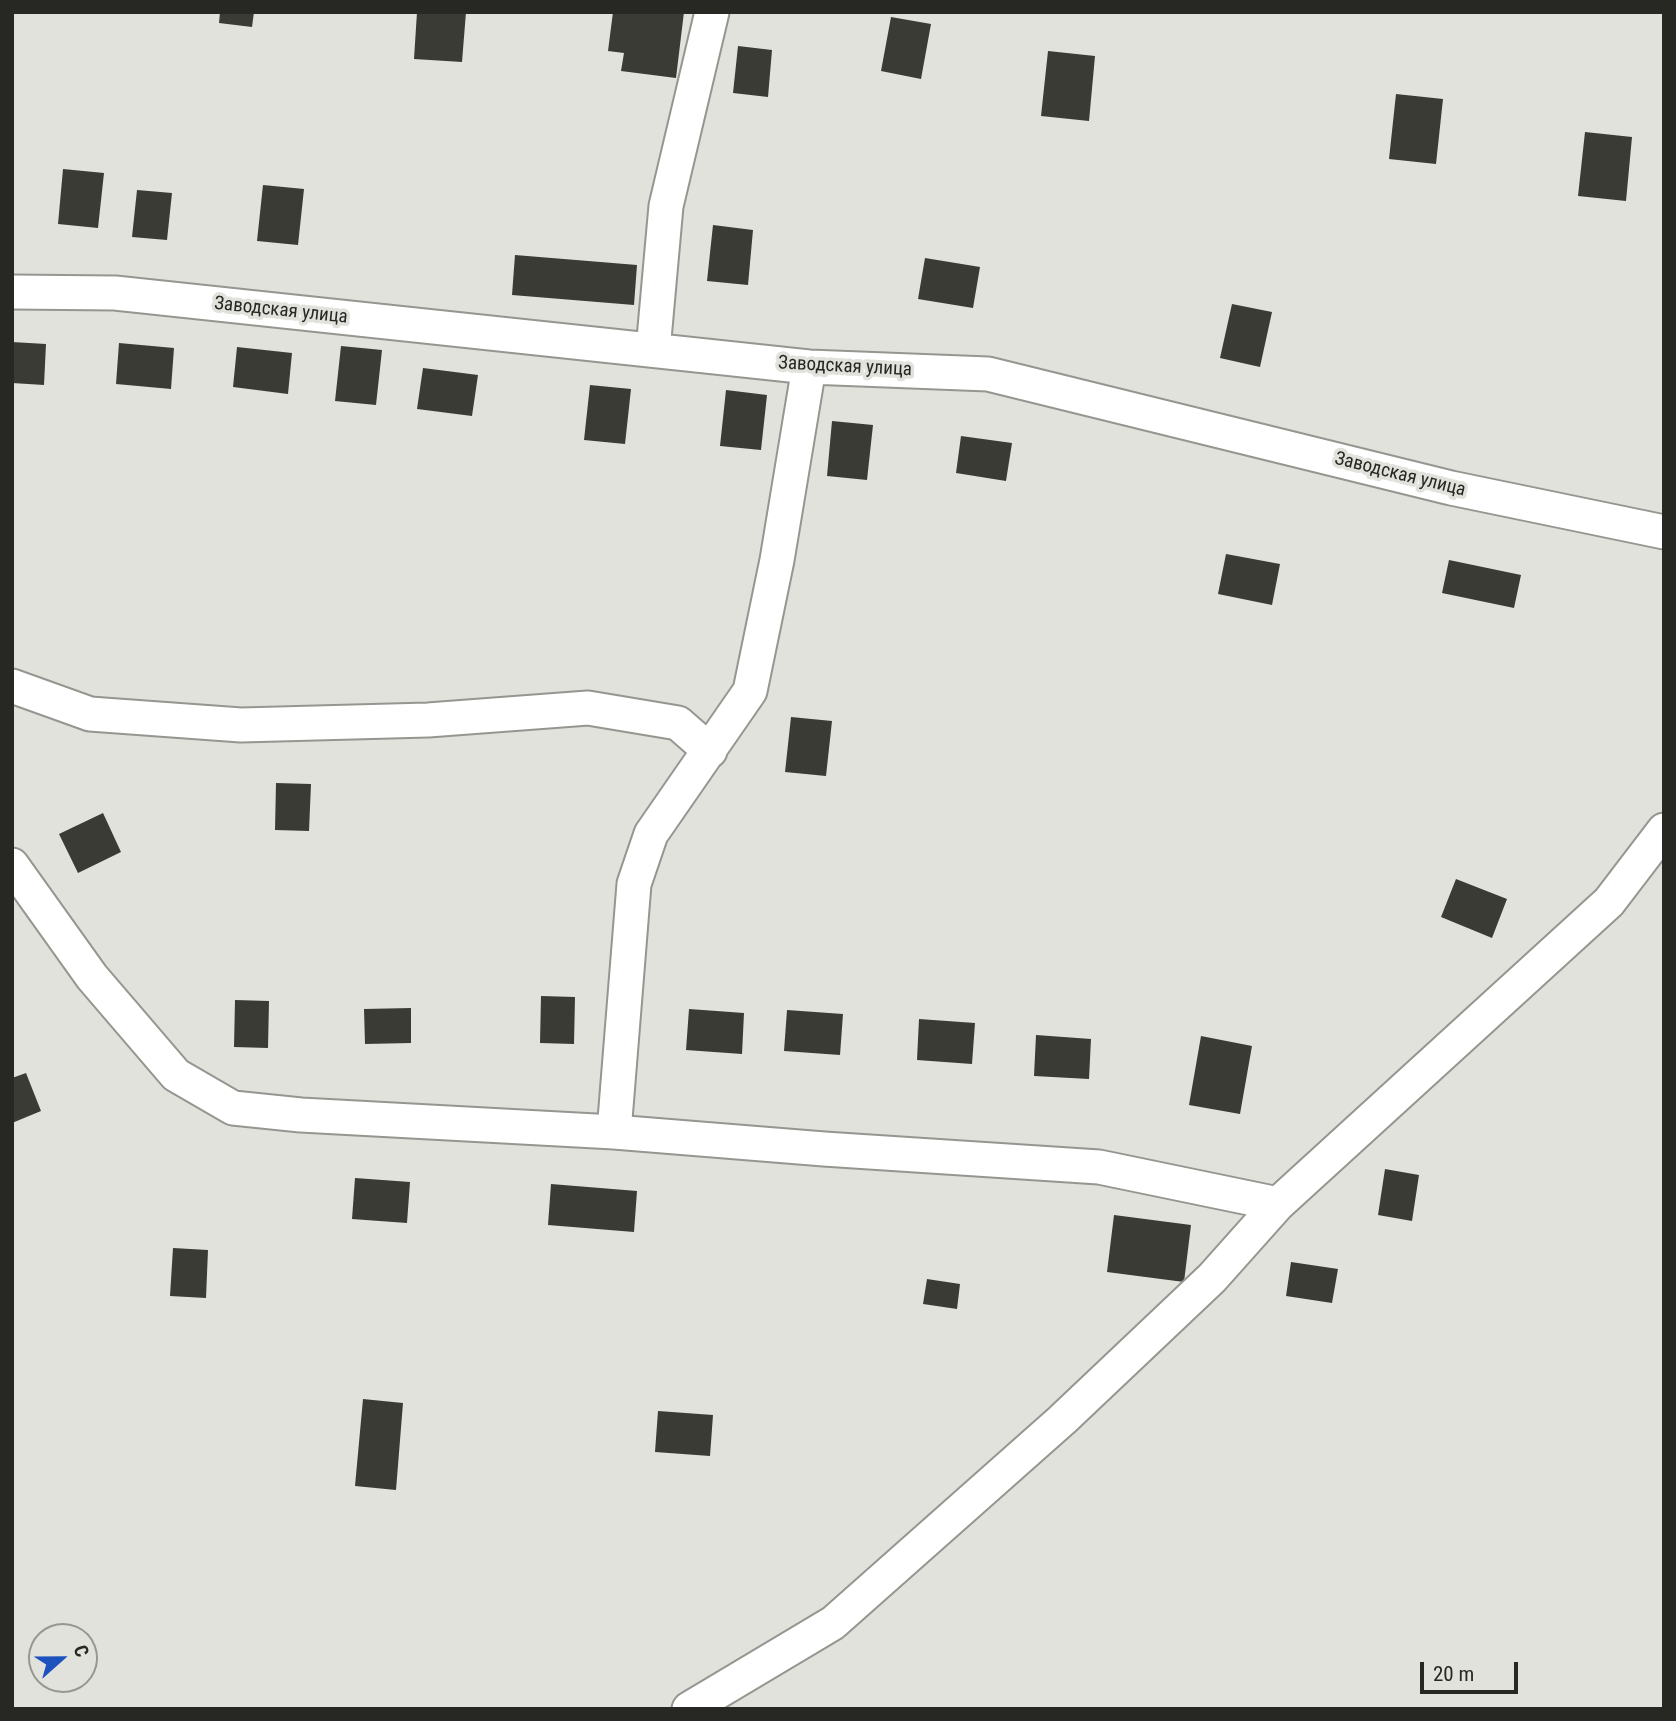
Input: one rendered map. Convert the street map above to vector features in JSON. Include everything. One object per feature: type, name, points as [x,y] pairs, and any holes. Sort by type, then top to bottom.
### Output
[{"type":"street","points":[[653,350],[666,206],[712,12]]},
{"type":"street","name":"Заводская улица","points":[[12,292],[114,293],[809,367],[988,374],[1451,488],[1664,533]]},
{"type":"street","points":[[614,1132],[634,884],[651,834],[750,691],[778,560],[809,367]]},
{"type":"street","points":[[12,686],[90,714],[241,725],[428,720],[588,708],[678,723],[710,751]]},
{"type":"street","points":[[690,1709],[833,1623],[1072,1411],[1212,1278],[1278,1204],[1609,902],[1664,830]]},
{"type":"street","points":[[12,865],[93,977],[176,1075],[233,1108],[1099,1167],[1278,1204]]},
{"type":"building","points":[[220,12],[254,12],[252,27],[219,23]]},
{"type":"building","points":[[417,12],[466,12],[462,62],[414,59]]},
{"type":"building","points":[[613,12],[684,12],[676,78],[621,71],[624,53],[608,51]]},
{"type":"building","points":[[891,17],[931,24],[921,79],[881,71]]},
{"type":"building","points":[[738,46],[772,50],[768,97],[733,93]]},
{"type":"building","points":[[1048,51],[1095,56],[1089,121],[1041,116]]},
{"type":"building","points":[[1396,94],[1443,99],[1436,164],[1389,159]]},
{"type":"building","points":[[1585,132],[1632,137],[1626,201],[1578,196]]},
{"type":"building","points":[[63,169],[104,173],[98,228],[58,224]]},
{"type":"building","points":[[263,185],[304,189],[298,245],[257,241]]},
{"type":"building","points":[[137,190],[172,193],[167,240],[132,237]]},
{"type":"building","points":[[713,225],[753,230],[748,285],[707,281]]},
{"type":"building","points":[[515,255],[637,265],[634,305],[512,295]]},
{"type":"building","points":[[925,258],[980,267],[973,308],[918,299]]},
{"type":"building","points":[[1232,304],[1272,312],[1260,367],[1220,358]]},
{"type":"building","points":[[12,342],[46,344],[44,385],[12,383]]},
{"type":"building","points":[[119,343],[174,348],[171,389],[116,384]]},
{"type":"building","points":[[341,346],[382,350],[376,405],[335,401]]},
{"type":"building","points":[[237,347],[292,353],[288,394],[233,387]]},
{"type":"building","points":[[423,368],[478,375],[472,416],[417,409]]},
{"type":"building","points":[[590,385],[631,389],[625,444],[584,440]]},
{"type":"building","points":[[726,390],[767,395],[761,450],[720,446]]},
{"type":"building","points":[[832,421],[873,425],[867,480],[827,476]]},
{"type":"building","points":[[961,436],[1012,443],[1006,481],[956,473]]},
{"type":"building","points":[[1226,554],[1280,564],[1272,605],[1218,594]]},
{"type":"building","points":[[1449,560],[1521,575],[1514,608],[1442,593]]},
{"type":"building","points":[[791,717],[832,721],[826,776],[785,772]]},
{"type":"building","points":[[276,783],[311,784],[309,831],[275,830]]},
{"type":"building","points":[[103,813],[121,852],[78,873],[59,834]]},
{"type":"building","points":[[1456,879],[1507,899],[1492,938],[1441,917]]},
{"type":"building","points":[[541,996],[575,997],[574,1044],[540,1043]]},
{"type":"building","points":[[235,1000],[269,1001],[268,1048],[234,1047]]},
{"type":"building","points":[[411,1008],[411,1043],[365,1044],[364,1009]]},
{"type":"building","points":[[689,1009],[744,1013],[742,1054],[686,1050]]},
{"type":"building","points":[[787,1010],[843,1014],[840,1055],[784,1051]]},
{"type":"building","points":[[919,1019],[975,1023],[972,1064],[917,1060]]},
{"type":"building","points":[[1036,1035],[1091,1039],[1089,1079],[1034,1076]]},
{"type":"building","points":[[1201,1036],[1252,1046],[1240,1114],[1189,1105]]},
{"type":"building","points":[[26,1073],[41,1111],[12,1123],[12,1078]]},
{"type":"building","points":[[1385,1169],[1419,1175],[1412,1221],[1378,1215]]},
{"type":"building","points":[[355,1178],[410,1182],[407,1223],[352,1219]]},
{"type":"building","points":[[551,1184],[637,1191],[634,1232],[548,1225]]},
{"type":"building","points":[[1114,1215],[1191,1225],[1184,1282],[1107,1272]]},
{"type":"building","points":[[173,1248],[208,1250],[206,1298],[170,1296]]},
{"type":"building","points":[[1291,1262],[1338,1269],[1332,1303],[1286,1296]]},
{"type":"building","points":[[927,1279],[960,1284],[957,1309],[923,1304]]},
{"type":"building","points":[[363,1399],[403,1403],[396,1490],[355,1486]]},
{"type":"building","points":[[658,1411],[713,1415],[710,1456],[655,1452]]}]
